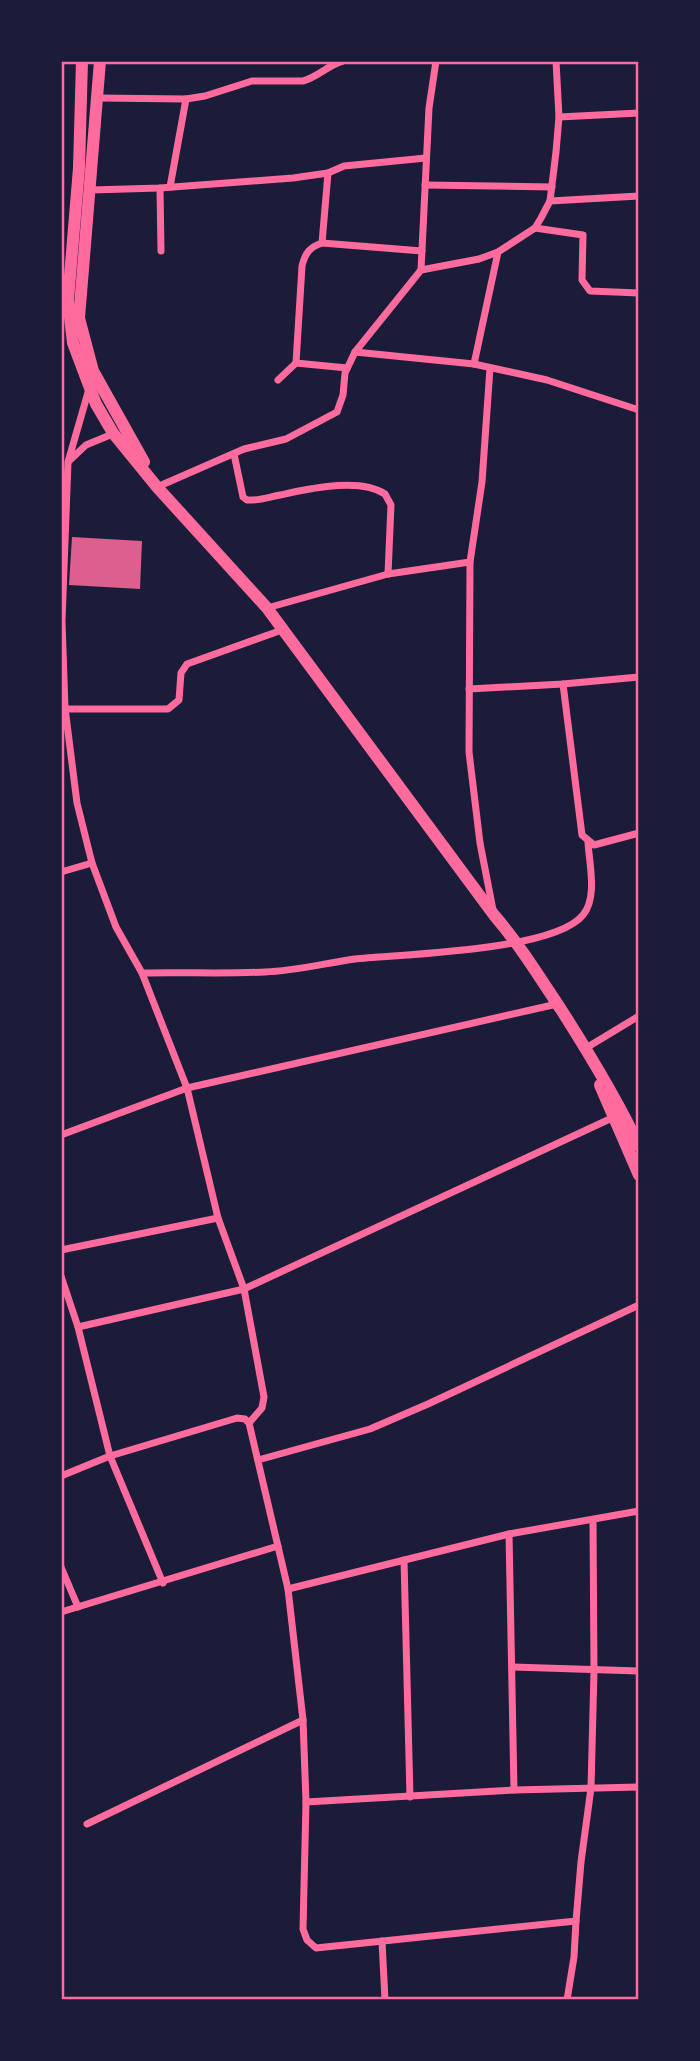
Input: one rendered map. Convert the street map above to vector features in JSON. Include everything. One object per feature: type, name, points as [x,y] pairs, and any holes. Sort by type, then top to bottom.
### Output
[{"type":"main road","points":[[82,61],[79,168],[67,228],[66,260],[73,343],[96,404],[113,433],[157,487],[267,608],[494,915],[517,942],[586,1048],[639,1146]]},
{"type":"main road","points":[[100,61],[79,318],[93,371],[157,487]]},
{"type":"main road","points":[[586,1048],[612,1118],[639,1175]]},
{"type":"street","points":[[98,99],[186,99],[205,96],[252,81],[303,81],[343,61]]},
{"type":"street","points":[[157,487],[244,449],[286,439],[337,412],[347,368],[355,352],[421,270],[429,107],[436,61]]},
{"type":"street","points":[[421,270],[479,259],[498,252],[535,228],[550,201],[559,117],[556,61]]},
{"type":"street","points":[[170,187],[186,99]]},
{"type":"street","points":[[559,117],[639,113]]},
{"type":"street","points":[[91,190],[160,188],[328,173],[344,166],[426,158]]},
{"type":"street","points":[[322,243],[328,173]]},
{"type":"street","points":[[425,185],[551,187]]},
{"type":"street","points":[[160,188],[161,250]]},
{"type":"street","points":[[550,201],[639,196]]},
{"type":"street","points":[[535,228],[583,235],[582,280],[590,291],[639,293]]},
{"type":"street","points":[[278,380],[296,363],[305,254],[322,243],[422,251]]},
{"type":"street","points":[[474,363],[498,252]]},
{"type":"street","points":[[355,352],[474,363],[547,380],[639,410]]},
{"type":"street","points":[[296,363],[347,368]]},
{"type":"street","points":[[490,368],[482,482],[470,562],[469,752],[480,843],[494,915]]},
{"type":"street","points":[[93,371],[68,462],[64,502],[63,708],[77,803],[92,863],[116,927],[142,972],[187,1088],[218,1218],[244,1289],[264,1397],[262,1408],[249,1423]]},
{"type":"street","points":[[68,462],[86,445],[126,428]]},
{"type":"street","points":[[234,454],[243,496],[247,500],[347,485],[366,487],[385,494],[391,505],[388,574]]},
{"type":"street","points":[[267,608],[388,574],[470,562]]},
{"type":"street","points":[[63,708],[171,708],[180,697],[181,673],[187,664],[282,630]]},
{"type":"street","points":[[469,689],[639,677]]},
{"type":"street","points":[[563,684],[582,835],[594,845],[639,833]]},
{"type":"street","points":[[142,972],[268,972],[339,961],[477,949],[562,930],[583,915],[589,903],[591,891],[588,842]]},
{"type":"street","points":[[61,872],[92,863]]},
{"type":"street","points":[[61,1135],[187,1088],[557,1004]]},
{"type":"street","points":[[586,1048],[639,1016]]},
{"type":"street","points":[[78,1327],[244,1289],[612,1118]]},
{"type":"street","points":[[61,1250],[218,1218]]},
{"type":"street","points":[[61,1276],[78,1327],[110,1457],[163,1583]]},
{"type":"street","points":[[258,1460],[370,1429],[639,1305]]},
{"type":"street","points":[[61,1476],[110,1457],[237,1418],[245,1419],[249,1423],[288,1589],[303,1720],[306,1802],[303,1929],[307,1940],[316,1948],[576,1921]]},
{"type":"street","points":[[288,1589],[509,1534],[639,1511]]},
{"type":"street","points":[[567,2000],[574,1957],[580,1862],[591,1788],[594,1671],[593,1520]]},
{"type":"street","points":[[509,1534],[514,1790]]},
{"type":"street","points":[[61,1612],[278,1546]]},
{"type":"street","points":[[404,1560],[410,1797]]},
{"type":"street","points":[[61,1567],[78,1607]]},
{"type":"street","points":[[513,1667],[639,1671]]},
{"type":"street","points":[[87,1824],[303,1720]]},
{"type":"street","points":[[306,1802],[514,1790],[639,1787]]},
{"type":"street","points":[[382,1941],[385,2000]]},
{"type":"building","points":[[72,537],[142,541],[140,589],[69,585]]}]
